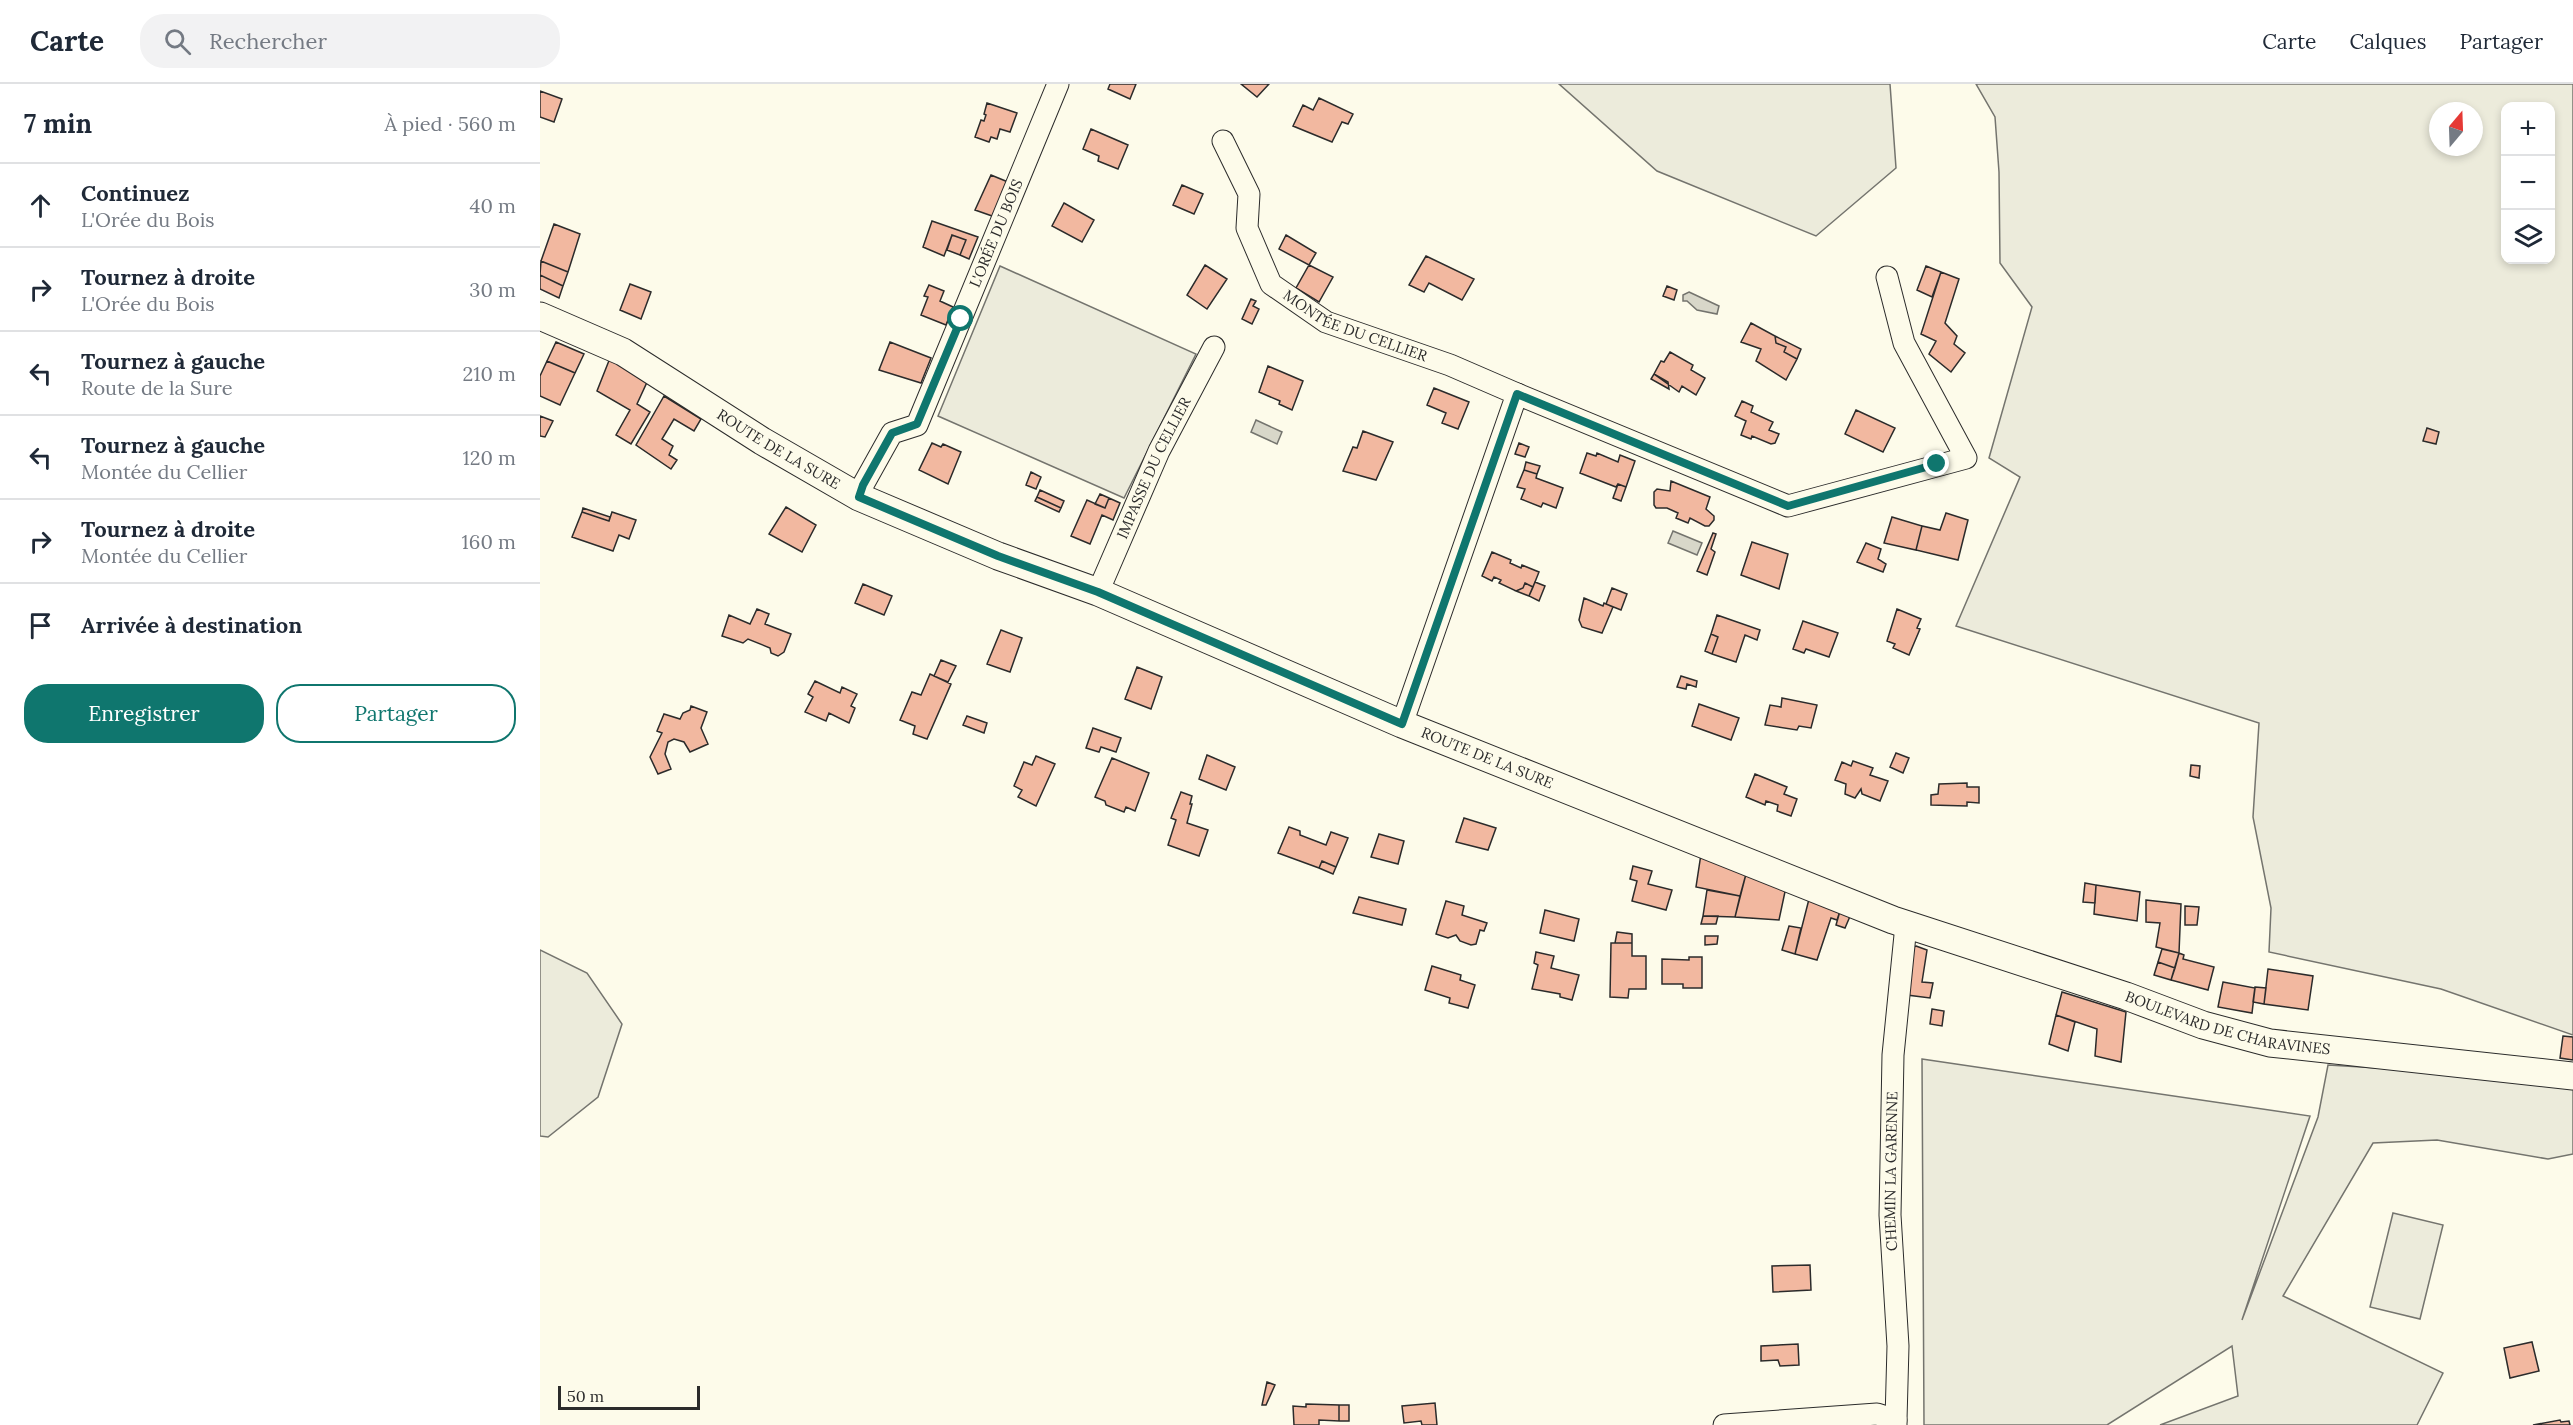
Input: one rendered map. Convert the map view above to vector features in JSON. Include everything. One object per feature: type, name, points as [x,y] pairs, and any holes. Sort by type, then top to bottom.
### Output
[{"type":"main road","name":"ROUTE DE LA SURE","points":[[540,316],[623,352],[762,441],[859,497],[998,556],[1098,592],[1402,724],[1900,923]]},
{"type":"main road","name":"BOULEVARD DE CHARAVINES","points":[[1900,923],[2248,1038],[2349,1052],[2573,1076]]},
{"type":"street","name":"L'ORÉE DU BOIS","points":[[859,497],[863,485],[892,433],[917,424],[1058,84]]},
{"type":"street","name":"MONTÉE DU CELLIER","points":[[1223,141],[1249,194],[1247,228],[1271,284],[1326,322],[1450,365],[1788,506],[1966,458],[1904,343],[1887,277]]},
{"type":"street","name":"IMPASSE DU CELLIER","points":[[1098,592],[1159,451],[1214,346]]},
{"type":"street","points":[[1402,724],[1517,394]]},
{"type":"street","name":"CHEMIN LA GARENNE","points":[[1724,1425],[1876,1414],[1896,1423],[1898,1346],[1890,1215],[1893,1066],[1905,935],[1900,923]]},
{"type":"shaded area","points":[[1559,84],[1890,84],[1896,168],[1816,236],[1657,171]]},
{"type":"shaded area","points":[[1976,84],[2573,84],[2573,1035],[2441,989],[2269,952],[2271,908],[2253,817],[2259,723],[1956,626],[2020,477],[1989,458],[2032,307],[2000,263],[1999,172],[1995,117]]},
{"type":"shaded area","points":[[1000,266],[1196,354],[1124,498],[938,416]]},
{"type":"shaded area","points":[[1689,292],[1719,306],[1717,314],[1697,310],[1687,301],[1683,301],[1683,295]]},
{"type":"shaded area","points":[[1256,420],[1282,432],[1277,444],[1251,432]]},
{"type":"shaded area","points":[[1673,531],[1702,543],[1697,555],[1668,543]]},
{"type":"shaded area","points":[[540,950],[587,973],[622,1024],[598,1097],[548,1137],[540,1136]]},
{"type":"shaded area","points":[[1922,1059],[2310,1116],[2242,1320],[2318,1117],[2328,1065],[2573,1080],[2573,1154],[2548,1159],[2437,1140],[2373,1143],[2283,1296],[2443,1373],[2417,1425],[2160,1425],[2238,1396],[2232,1346],[2107,1425],[1924,1425]]},
{"type":"shaded area","points":[[2393,1213],[2443,1225],[2420,1319],[2370,1307]]},
{"type":"building","points":[[1110,84],[1136,84],[1130,99],[1108,89]]},
{"type":"building","points":[[1241,84],[1269,84],[1257,97]]},
{"type":"building","points":[[540,91],[562,99],[554,122],[540,117]]},
{"type":"building","points":[[1319,98],[1353,114],[1348,124],[1342,122],[1332,142],[1293,126],[1303,105],[1313,110]]},
{"type":"building","points":[[987,103],[1017,113],[1010,132],[1000,129],[997,139],[991,137],[989,142],[975,137],[981,120],[984,121]]},
{"type":"building","points":[[1091,129],[1128,145],[1118,169],[1098,161],[1099,156],[1083,149]]},
{"type":"building","points":[[991,175],[1008,182],[995,217],[975,210]]},
{"type":"building","points":[[1182,185],[1203,194],[1194,214],[1173,205]]},
{"type":"building","points":[[1064,203],[1094,220],[1082,242],[1052,226]]},
{"type":"building","points":[[932,221],[978,237],[969,259],[960,255],[966,240],[952,235],[944,256],[923,247]]},
{"type":"building","points":[[554,224],[580,234],[568,272],[541,261]]},
{"type":"building","points":[[952,235],[966,240],[960,255],[947,250]]},
{"type":"building","points":[[1286,235],[1316,253],[1309,265],[1279,249]]},
{"type":"building","points":[[1426,256],[1474,279],[1462,300],[1429,283],[1424,292],[1409,285]]},
{"type":"building","points":[[541,261],[568,272],[563,286],[540,275]]},
{"type":"building","points":[[1205,265],[1227,279],[1207,309],[1187,295]]},
{"type":"building","points":[[1309,265],[1333,277],[1319,302],[1296,288]]},
{"type":"building","points":[[1926,266],[1941,272],[1932,297],[1917,290]]},
{"type":"building","points":[[1941,272],[1959,279],[1945,323],[1957,336],[1954,344],[1965,353],[1951,372],[1929,354],[1936,341],[1921,334]]},
{"type":"building","points":[[540,275],[563,286],[559,298],[540,289]]},
{"type":"building","points":[[630,284],[651,292],[641,319],[620,310]]},
{"type":"building","points":[[929,285],[944,291],[940,301],[953,307],[946,325],[921,315],[928,297],[924,296]]},
{"type":"building","points":[[1667,286],[1677,290],[1674,300],[1663,296]]},
{"type":"building","points":[[1251,299],[1256,301],[1253,306],[1259,309],[1252,324],[1242,319]]},
{"type":"building","points":[[1751,323],[1775,336],[1776,343],[1786,347],[1784,352],[1797,359],[1786,380],[1756,361],[1761,349],[1741,342]]},
{"type":"building","points":[[1775,336],[1801,349],[1797,359],[1784,352],[1786,347],[1776,343]]},
{"type":"building","points":[[556,342],[584,354],[575,373],[547,361]]},
{"type":"building","points":[[890,342],[931,358],[921,383],[879,370]]},
{"type":"building","points":[[1670,352],[1693,365],[1691,370],[1705,378],[1696,395],[1682,386],[1679,392],[1654,374],[1661,361],[1664,362]]},
{"type":"building","points":[[610,358],[648,380],[637,404],[650,412],[631,444],[616,435],[630,410],[597,391]]},
{"type":"building","points":[[547,361],[575,373],[560,405],[540,396],[540,376]]},
{"type":"building","points":[[1268,366],[1303,381],[1292,410],[1279,404],[1280,401],[1259,392]]},
{"type":"building","points":[[1654,374],[1668,382],[1669,389],[1651,379]]},
{"type":"building","points":[[1434,388],[1469,402],[1458,429],[1442,423],[1446,413],[1427,405]]},
{"type":"building","points":[[664,396],[701,419],[694,431],[674,419],[662,439],[673,446],[669,455],[677,460],[671,469],[636,445]]},
{"type":"building","points":[[1742,401],[1753,406],[1751,412],[1773,422],[1769,430],[1779,434],[1775,443],[1771,444],[1752,436],[1751,439],[1741,435],[1746,421],[1735,416]]},
{"type":"building","points":[[1856,410],[1895,428],[1883,452],[1845,434]]},
{"type":"building","points":[[540,416],[553,421],[545,437],[540,436]]},
{"type":"building","points":[[2427,428],[2439,432],[2436,444],[2423,441]]},
{"type":"building","points":[[1363,431],[1393,442],[1376,480],[1343,471],[1353,447],[1357,448]]},
{"type":"building","points":[[932,443],[941,447],[943,444],[961,452],[948,484],[919,470]]},
{"type":"building","points":[[1519,443],[1529,447],[1525,457],[1515,454]]},
{"type":"building","points":[[1587,453],[1596,456],[1597,453],[1618,462],[1620,455],[1635,461],[1626,487],[1618,484],[1616,487],[1580,473]]},
{"type":"building","points":[[1526,462],[1540,466],[1537,474],[1524,470]]},
{"type":"building","points":[[1524,470],[1537,474],[1536,478],[1563,488],[1556,508],[1543,503],[1541,507],[1521,499],[1525,489],[1517,487]]},
{"type":"building","points":[[1031,472],[1041,477],[1036,489],[1026,485]]},
{"type":"building","points":[[1671,481],[1710,497],[1706,509],[1714,516],[1714,520],[1709,526],[1690,518],[1688,523],[1676,518],[1678,513],[1667,508],[1656,508],[1654,492],[1657,489],[1670,491]]},
{"type":"building","points":[[1618,484],[1626,487],[1621,501],[1613,498]]},
{"type":"building","points":[[1040,490],[1064,501],[1061,508],[1037,497]]},
{"type":"building","points":[[1100,494],[1109,498],[1105,508],[1095,504]]},
{"type":"building","points":[[1037,497],[1061,508],[1059,512],[1035,501]]},
{"type":"building","points":[[1109,498],[1120,503],[1113,520],[1102,515],[1090,544],[1071,536],[1087,500],[1105,508]]},
{"type":"building","points":[[786,507],[816,525],[802,552],[769,534]]},
{"type":"building","points":[[583,508],[610,517],[609,521],[582,512]]},
{"type":"building","points":[[582,512],[609,521],[612,512],[636,520],[629,539],[619,535],[613,551],[572,537]]},
{"type":"building","points":[[1946,513],[1968,520],[1958,560],[1916,550],[1922,526],[1940,530]]},
{"type":"building","points":[[1892,517],[1922,526],[1916,550],[1884,543]]},
{"type":"building","points":[[1713,533],[1716,534],[1711,549],[1715,552],[1707,575],[1697,571]]},
{"type":"building","points":[[1752,542],[1788,554],[1779,589],[1741,575]]},
{"type":"building","points":[[1866,543],[1881,549],[1878,559],[1886,564],[1883,572],[1857,562]]},
{"type":"building","points":[[1492,552],[1511,560],[1510,563],[1521,568],[1522,565],[1539,572],[1533,587],[1525,583],[1523,588],[1516,591],[1499,583],[1501,580],[1494,577],[1492,581],[1482,576]]},
{"type":"building","points":[[1535,582],[1545,586],[1539,601],[1529,596]]},
{"type":"building","points":[[1525,583],[1533,587],[1529,596],[1516,591],[1523,588]]},
{"type":"building","points":[[863,584],[892,596],[884,615],[855,603]]},
{"type":"building","points":[[1612,588],[1627,594],[1621,610],[1606,604]]},
{"type":"building","points":[[1584,598],[1603,606],[1604,603],[1613,607],[1602,633],[1582,627],[1579,620]]},
{"type":"building","points":[[757,609],[769,614],[765,624],[791,634],[784,652],[778,656],[771,653],[770,648],[748,639],[743,643],[722,636],[729,615],[750,624]]},
{"type":"building","points":[[1897,609],[1921,619],[1917,628],[1920,629],[1909,655],[1893,648],[1895,644],[1887,641]]},
{"type":"building","points":[[1717,615],[1760,630],[1757,640],[1745,635],[1736,662],[1712,654],[1718,637],[1711,634]]},
{"type":"building","points":[[1803,621],[1838,633],[1829,657],[1806,649],[1804,653],[1793,649]]},
{"type":"building","points":[[1001,630],[1022,638],[1010,672],[987,664]]},
{"type":"building","points":[[1711,634],[1718,637],[1712,654],[1705,651]]},
{"type":"building","points":[[941,660],[956,666],[948,682],[934,676]]},
{"type":"building","points":[[1137,667],[1162,677],[1151,709],[1125,699]]},
{"type":"building","points":[[930,674],[951,684],[927,739],[913,734],[915,726],[900,720],[912,692],[921,695]]},
{"type":"building","points":[[1681,676],[1697,681],[1696,687],[1687,684],[1686,689],[1677,687]]},
{"type":"building","points":[[815,681],[840,693],[842,687],[857,694],[851,706],[855,708],[849,723],[829,713],[826,721],[805,712],[813,697],[808,694]]},
{"type":"building","points":[[1782,698],[1817,705],[1811,728],[1799,726],[1797,730],[1765,725],[1770,705],[1781,707]]},
{"type":"building","points":[[1699,704],[1739,718],[1731,740],[1692,726]]},
{"type":"building","points":[[691,706],[707,712],[701,728],[708,744],[690,752],[684,742],[674,739],[668,742],[665,754],[671,769],[658,774],[650,757],[662,733],[657,731],[664,714],[680,719],[683,713],[690,710]]},
{"type":"building","points":[[967,716],[987,723],[984,733],[963,725]]},
{"type":"building","points":[[1093,728],[1121,738],[1116,752],[1101,747],[1099,752],[1086,748]]},
{"type":"building","points":[[1896,753],[1909,758],[1903,773],[1890,767]]},
{"type":"building","points":[[1207,755],[1235,767],[1226,790],[1199,779]]},
{"type":"building","points":[[1036,756],[1055,764],[1036,806],[1018,797],[1022,790],[1014,786],[1024,762],[1032,765]]},
{"type":"building","points":[[1112,758],[1149,773],[1135,811],[1126,807],[1124,812],[1106,805],[1105,801],[1095,797]]},
{"type":"building","points":[[1853,761],[1873,768],[1870,775],[1888,781],[1880,801],[1862,794],[1861,789],[1855,798],[1845,794],[1846,784],[1835,780],[1842,762],[1851,766]]},
{"type":"building","points":[[2191,765],[2200,766],[2199,778],[2190,776]]},
{"type":"building","points":[[1755,774],[1787,787],[1784,794],[1797,799],[1791,816],[1777,811],[1778,805],[1766,801],[1765,805],[1746,797]]},
{"type":"building","points":[[1967,783],[1967,787],[1979,787],[1979,803],[1967,802],[1967,806],[1931,805],[1931,795],[1938,794],[1939,784]]},
{"type":"building","points":[[1181,792],[1192,796],[1187,823],[1208,830],[1199,856],[1168,845],[1176,820],[1171,818]]},
{"type":"building","points":[[1464,818],[1496,828],[1488,850],[1456,842]]},
{"type":"building","points":[[1289,827],[1300,831],[1300,835],[1326,845],[1331,832],[1348,838],[1336,867],[1322,861],[1319,868],[1278,853]]},
{"type":"building","points":[[1379,834],[1404,841],[1398,864],[1371,857]]},
{"type":"building","points":[[1701,854],[1746,874],[1740,896],[1696,887]]},
{"type":"building","points":[[1322,861],[1336,867],[1333,874],[1319,868]]},
{"type":"building","points":[[1633,866],[1652,871],[1648,884],[1672,890],[1666,910],[1632,901],[1637,881],[1630,879]]},
{"type":"building","points":[[1746,874],[1786,887],[1779,920],[1735,917]]},
{"type":"building","points":[[2085,883],[2096,885],[2095,903],[2083,902]]},
{"type":"building","points":[[2096,885],[2140,892],[2137,921],[2094,914]]},
{"type":"building","points":[[1707,890],[1740,896],[1735,917],[1703,916]]},
{"type":"building","points":[[1359,897],[1406,909],[1402,925],[1353,913]]},
{"type":"building","points":[[1809,899],[1840,911],[1837,920],[1831,918],[1817,960],[1795,954]]},
{"type":"building","points":[[2146,900],[2181,904],[2179,953],[2156,947],[2160,923],[2146,922]]},
{"type":"building","points":[[1446,901],[1464,906],[1462,915],[1487,923],[1484,931],[1480,930],[1476,944],[1471,945],[1460,941],[1456,935],[1448,938],[1436,934]]},
{"type":"building","points":[[2185,906],[2199,907],[2197,925],[2185,925]]},
{"type":"building","points":[[1545,910],[1579,919],[1574,941],[1540,933]]},
{"type":"building","points":[[1840,911],[1851,914],[1845,928],[1836,925]]},
{"type":"building","points":[[1703,916],[1718,916],[1716,924],[1701,924]]},
{"type":"building","points":[[1789,926],[1801,928],[1795,954],[1782,950]]},
{"type":"building","points":[[1617,932],[1632,934],[1632,943],[1615,943]]},
{"type":"building","points":[[1705,936],[1718,936],[1717,944],[1705,945]]},
{"type":"building","points":[[1611,943],[1632,943],[1632,956],[1646,956],[1646,989],[1629,989],[1628,998],[1610,997]]},
{"type":"building","points":[[1916,946],[1927,950],[1922,982],[1933,983],[1930,998],[1907,995],[1907,950]]},
{"type":"building","points":[[2162,949],[2179,953],[2175,968],[2158,962]]},
{"type":"building","points":[[1536,952],[1554,956],[1551,968],[1579,975],[1572,1000],[1560,997],[1560,994],[1532,989],[1538,965],[1534,963]]},
{"type":"building","points":[[2179,953],[2184,955],[2183,959],[2214,967],[2208,990],[2171,980]]},
{"type":"building","points":[[1689,957],[1702,957],[1702,988],[1683,988],[1683,984],[1662,984],[1662,959],[1689,960]]},
{"type":"building","points":[[2158,962],[2175,968],[2171,980],[2154,975]]},
{"type":"building","points":[[1432,966],[1461,975],[1460,980],[1475,985],[1468,1008],[1449,1003],[1450,998],[1425,990]]},
{"type":"building","points":[[2268,969],[2313,976],[2308,1010],[2264,1004]]},
{"type":"building","points":[[2223,982],[2255,988],[2252,1013],[2218,1007]]},
{"type":"building","points":[[2255,987],[2266,988],[2264,1004],[2253,1002]]},
{"type":"building","points":[[2062,992],[2126,1012],[2121,1062],[2095,1056],[2097,1029],[2056,1015]]},
{"type":"building","points":[[1932,1009],[1944,1011],[1942,1026],[1930,1024]]},
{"type":"building","points":[[2056,1015],[2075,1022],[2068,1051],[2049,1044]]},
{"type":"building","points":[[2563,1036],[2573,1037],[2573,1060],[2560,1058]]},
{"type":"building","points":[[1810,1265],[1811,1290],[1773,1292],[1772,1266]]},
{"type":"building","points":[[2532,1342],[2539,1371],[2510,1378],[2504,1348]]},
{"type":"building","points":[[1798,1344],[1799,1365],[1780,1366],[1778,1360],[1761,1361],[1761,1346]]},
{"type":"building","points":[[1267,1382],[1275,1385],[1266,1405],[1262,1405]]},
{"type":"building","points":[[1435,1403],[1437,1425],[1422,1425],[1421,1421],[1404,1423],[1402,1406]]},
{"type":"building","points":[[1306,1404],[1339,1405],[1339,1421],[1319,1420],[1319,1425],[1294,1425],[1293,1406],[1306,1407]]},
{"type":"building","points":[[1339,1405],[1349,1405],[1349,1421],[1339,1421]]},
{"type":"building","points":[[2560,1420],[2561,1422],[2569,1421],[2570,1425],[2533,1425]]},
{"type":"route","points":[[961,319],[917,424],[892,433],[863,485],[859,497],[998,556],[1098,592],[1402,724],[1517,394],[1788,506],[1937,464]]}]
